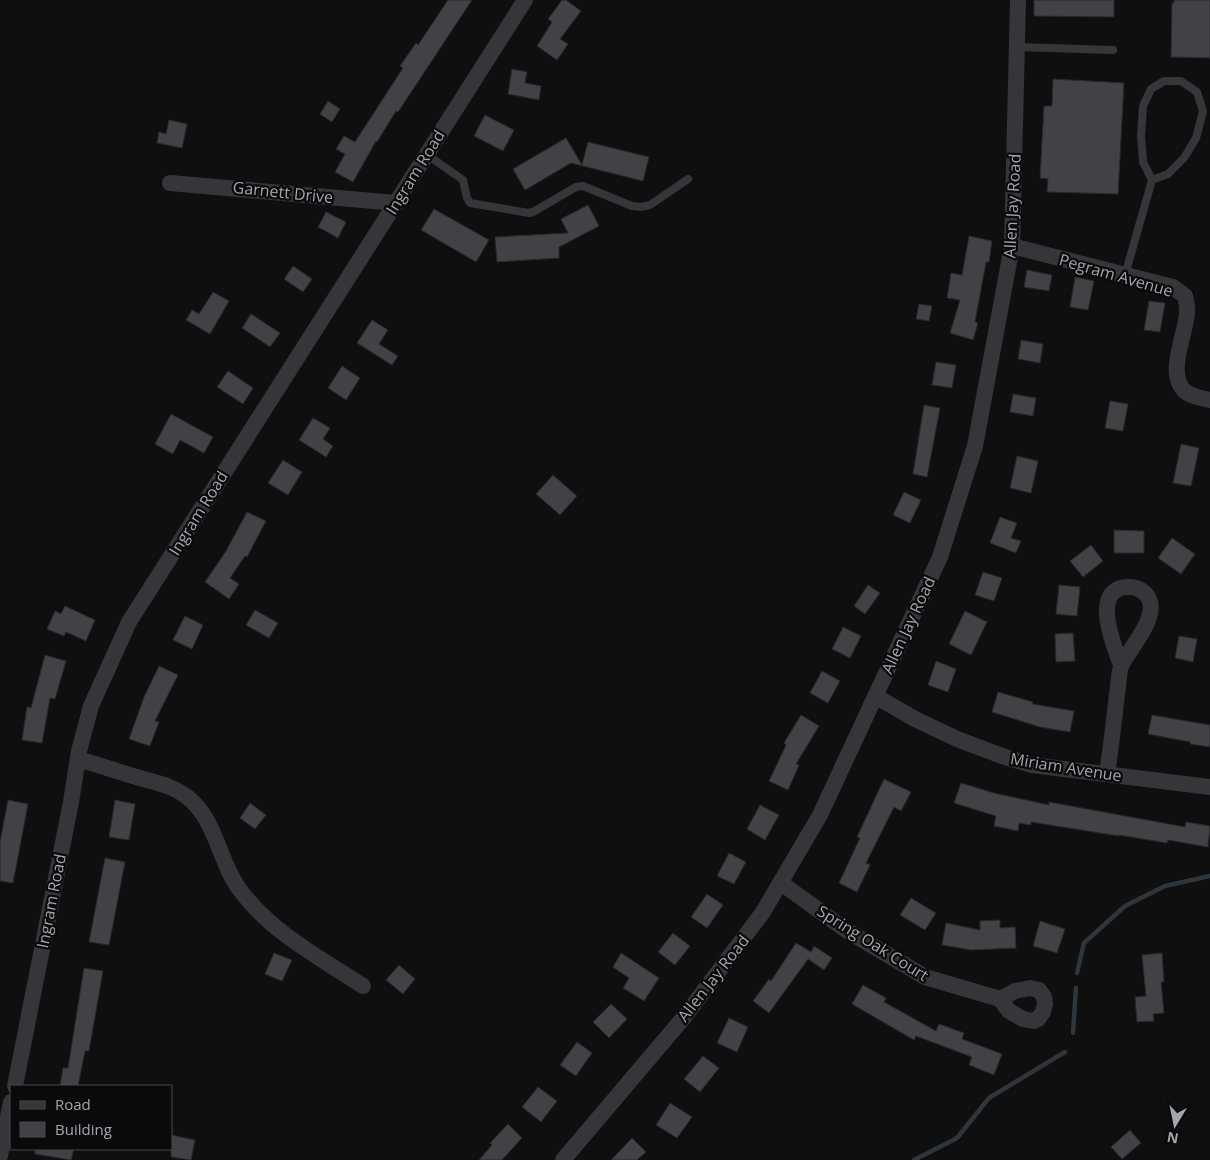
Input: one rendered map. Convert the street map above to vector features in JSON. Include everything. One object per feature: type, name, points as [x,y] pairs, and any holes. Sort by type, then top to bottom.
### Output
[{"type":"street","name":"Ingram Road","points":[[14,1085],[78,759],[91,706],[129,622],[525,0]]},
{"type":"street","name":"Allen Jay Road","points":[[563,1160],[690,1009],[764,912],[820,815],[940,557],[975,446],[1012,246],[1018,0]]},
{"type":"street","name":"Garnett Drive","points":[[170,183],[396,203]]},
{"type":"street","name":"Pegram Avenue","points":[[1012,246],[1173,287],[1185,296],[1188,311],[1178,360],[1178,380],[1182,390],[1196,397],[1210,400]]},
{"type":"street","points":[[1107,774],[1121,665]]},
{"type":"street","name":"Miriam Avenue","points":[[875,696],[915,719],[1002,756],[1032,764],[1210,787]]},
{"type":"street","points":[[78,759],[161,783],[187,797],[208,820],[232,879],[255,909],[284,935],[363,986]]},
{"type":"street","name":"Spring Oak Court","points":[[781,882],[846,930],[925,977],[957,988],[1000,999]]},
{"type":"street","points":[[0,1152],[10,1107]]},
{"type":"lane","points":[[1017,48],[1113,50]]},
{"type":"lane","points":[[1125,275],[1152,180],[1143,162],[1141,136],[1143,106],[1151,89],[1164,81],[1181,81],[1197,92],[1203,111],[1196,138],[1184,158],[1168,174],[1152,180]]},
{"type":"lane","points":[[426,154],[463,180],[470,203],[529,213],[576,187],[583,186],[632,206],[650,205],[688,179]]},
{"type":"building","points":[[448,0],[472,0],[398,112],[396,111],[376,141],[353,182],[335,172],[345,154],[336,149],[344,136],[355,142],[403,68],[400,66],[416,43],[418,45]]},
{"type":"building","points":[[562,0],[566,0],[581,11],[560,39],[568,44],[557,60],[537,46],[552,22],[548,19]]},
{"type":"building","points":[[1034,0],[1114,0],[1114,17],[1034,16]]},
{"type":"building","points":[[1174,0],[1210,0],[1210,58],[1171,57],[1172,3],[1174,3]]},
{"type":"building","points":[[512,69],[527,72],[525,83],[541,86],[539,100],[508,94]]},
{"type":"building","points":[[1053,79],[1124,83],[1118,194],[1047,192],[1048,179],[1040,178],[1044,106],[1052,106]]},
{"type":"building","points":[[328,101],[340,109],[332,122],[320,114]]},
{"type":"building","points":[[485,115],[514,130],[503,151],[474,136]]},
{"type":"building","points":[[169,120],[187,124],[182,148],[157,143],[159,132],[166,134]]},
{"type":"building","points":[[566,138],[582,165],[588,142],[649,157],[643,181],[571,163],[525,190],[513,169]]},
{"type":"building","points":[[588,205],[599,226],[559,247],[559,258],[497,262],[495,237],[568,233],[561,219]]},
{"type":"building","points":[[434,209],[489,240],[476,262],[421,230]]},
{"type":"building","points":[[326,212],[346,222],[338,238],[318,227]]},
{"type":"building","points":[[969,236],[992,241],[989,262],[986,262],[975,322],[978,323],[973,340],[950,333],[960,300],[947,298],[951,273],[962,275]]},
{"type":"building","points":[[293,266],[312,279],[303,292],[284,279]]},
{"type":"building","points":[[1027,270],[1052,275],[1049,291],[1024,287]]},
{"type":"building","points":[[1075,277],[1094,281],[1088,310],[1070,307]]},
{"type":"building","points":[[213,292],[229,301],[210,334],[186,320],[192,310],[199,314]]},
{"type":"building","points":[[1149,301],[1165,303],[1160,332],[1144,330]]},
{"type":"building","points":[[919,304],[932,306],[929,321],[916,319]]},
{"type":"building","points":[[251,314],[280,333],[270,347],[242,328]]},
{"type":"building","points":[[372,320],[388,330],[379,344],[398,356],[392,365],[357,343]]},
{"type":"building","points":[[1021,340],[1043,344],[1040,363],[1018,359]]},
{"type":"building","points":[[936,362],[956,365],[952,388],[932,385]]},
{"type":"building","points":[[342,366],[360,378],[346,400],[328,388]]},
{"type":"building","points":[[228,371],[253,388],[243,404],[217,387]]},
{"type":"building","points":[[1013,394],[1036,398],[1033,416],[1010,412]]},
{"type":"building","points":[[1110,401],[1128,404],[1123,431],[1105,428]]},
{"type":"building","points":[[924,405],[940,408],[927,477],[913,474]]},
{"type":"building","points":[[171,414],[213,437],[204,453],[180,440],[173,454],[155,444]]},
{"type":"building","points":[[313,418],[330,428],[323,439],[333,446],[326,457],[299,440]]},
{"type":"building","points":[[1181,444],[1199,448],[1191,486],[1173,483]]},
{"type":"building","points":[[1017,456],[1038,461],[1031,493],[1010,488]]},
{"type":"building","points":[[283,460],[302,472],[288,495],[268,483]]},
{"type":"building","points":[[553,475],[577,496],[560,515],[536,494]]},
{"type":"building","points":[[904,492],[921,500],[910,523],[893,515]]},
{"type":"building","points":[[247,512],[266,521],[247,557],[245,556],[230,578],[239,584],[229,599],[205,582],[226,551]]},
{"type":"building","points":[[1000,517],[1017,523],[1011,538],[1021,541],[1016,553],[990,543]]},
{"type":"building","points":[[1114,530],[1144,531],[1144,553],[1114,553]]},
{"type":"building","points":[[1172,538],[1195,554],[1181,574],[1158,558]]},
{"type":"building","points":[[1091,545],[1103,561],[1083,577],[1070,561]]},
{"type":"building","points":[[983,572],[1002,578],[994,601],[975,595]]},
{"type":"building","points":[[868,585],[880,593],[865,614],[854,606]]},
{"type":"building","points":[[1059,585],[1080,587],[1077,616],[1056,614]]},
{"type":"building","points":[[65,606],[95,620],[86,641],[66,632],[64,636],[47,629],[55,611],[61,614]]},
{"type":"building","points":[[255,610],[278,623],[269,638],[246,625]]},
{"type":"building","points":[[965,611],[987,622],[971,655],[949,644]]},
{"type":"building","points":[[185,616],[203,625],[192,649],[173,640]]},
{"type":"building","points":[[843,627],[861,636],[850,658],[832,649]]},
{"type":"building","points":[[1073,633],[1075,661],[1056,662],[1055,634]]},
{"type":"building","points":[[1179,636],[1197,639],[1193,662],[1175,658]]},
{"type":"building","points":[[45,655],[66,661],[55,699],[50,698],[42,743],[22,740],[27,707],[31,708]]},
{"type":"building","points":[[936,661],[956,669],[948,692],[928,685]]},
{"type":"building","points":[[159,666],[178,675],[155,721],[159,722],[150,746],[129,739],[144,697]]},
{"type":"building","points":[[822,671],[840,681],[828,703],[810,693]]},
{"type":"building","points":[[998,692],[1033,702],[1032,704],[1074,711],[1070,732],[1040,727],[992,712]]},
{"type":"building","points":[[801,715],[819,726],[796,764],[799,765],[788,790],[769,781],[786,745],[784,743]]},
{"type":"building","points":[[1152,715],[1210,725],[1210,747],[1148,734]]},
{"type":"building","points":[[884,779],[911,792],[901,811],[894,807],[866,863],[870,865],[857,892],[839,883],[860,838],[857,837]]},
{"type":"building","points":[[961,783],[994,793],[1049,805],[1049,802],[1185,827],[1186,822],[1210,826],[1208,847],[1168,840],[1167,843],[1031,822],[1031,825],[1019,823],[1018,831],[994,826],[996,816],[954,803]]},
{"type":"building","points":[[8,800],[28,804],[13,883],[0,881],[0,842]]},
{"type":"building","points":[[115,800],[135,804],[129,840],[109,837]]},
{"type":"building","points":[[250,803],[266,815],[255,829],[240,818]]},
{"type":"building","points":[[760,805],[779,815],[765,840],[747,829]]},
{"type":"building","points":[[729,853],[746,862],[734,884],[717,876]]},
{"type":"building","points":[[105,858],[125,862],[109,945],[89,942]]},
{"type":"building","points":[[707,894],[723,905],[707,928],[691,917]]},
{"type":"building","points":[[911,898],[936,913],[925,930],[900,915]]},
{"type":"building","points":[[1000,920],[1000,928],[1015,927],[1016,948],[971,950],[942,945],[946,923],[980,930],[980,921]]},
{"type":"building","points":[[1040,921],[1065,929],[1057,953],[1033,946]]},
{"type":"building","points":[[673,933],[690,946],[675,965],[658,952]]},
{"type":"building","points":[[796,943],[811,952],[814,946],[832,958],[824,970],[808,959],[769,1013],[753,1001],[769,979],[771,981]]},
{"type":"building","points":[[274,953],[292,960],[282,981],[265,974]]},
{"type":"building","points":[[621,953],[659,978],[644,1001],[623,988],[629,978],[613,967]]},
{"type":"building","points":[[1162,953],[1164,982],[1161,982],[1164,1013],[1153,1014],[1154,1021],[1137,1022],[1135,997],[1146,996],[1142,955]]},
{"type":"building","points":[[399,965],[415,979],[403,994],[386,980]]},
{"type":"building","points":[[84,968],[103,971],[89,1051],[85,1051],[78,1085],[60,1085],[63,1068],[68,1068]]},
{"type":"building","points":[[863,985],[886,998],[884,1002],[936,1031],[939,1024],[964,1033],[962,1039],[1002,1054],[994,1075],[969,1065],[972,1057],[916,1036],[914,1040],[852,1004]]},
{"type":"building","points":[[611,1004],[627,1019],[609,1038],[593,1022]]},
{"type":"building","points":[[729,1018],[748,1027],[737,1052],[717,1043]]},
{"type":"building","points":[[577,1042],[592,1053],[576,1076],[560,1065]]},
{"type":"building","points":[[703,1056],[719,1068],[700,1092],[684,1079]]},
{"type":"building","points":[[538,1087],[557,1101],[541,1122],[522,1107]]},
{"type":"building","points":[[670,1103],[692,1117],[677,1138],[656,1125]]},
{"type":"building","points":[[508,1124],[522,1138],[502,1160],[479,1160],[492,1145],[490,1143]]},
{"type":"building","points":[[1130,1130],[1141,1143],[1122,1159],[1111,1147]]},
{"type":"building","points":[[172,1135],[195,1140],[191,1160],[171,1157]]},
{"type":"building","points":[[632,1138],[646,1152],[637,1160],[611,1160]]},
{"type":"building","points":[[35,1150],[74,1150],[71,1160],[35,1154]]},
{"type":"waterway","points":[[1077,973],[1084,943],[1125,906],[1165,886],[1210,876]]},
{"type":"waterway","points":[[1073,1033],[1076,988]]},
{"type":"waterway","points":[[914,1160],[957,1138],[989,1098],[1065,1052]]}]
